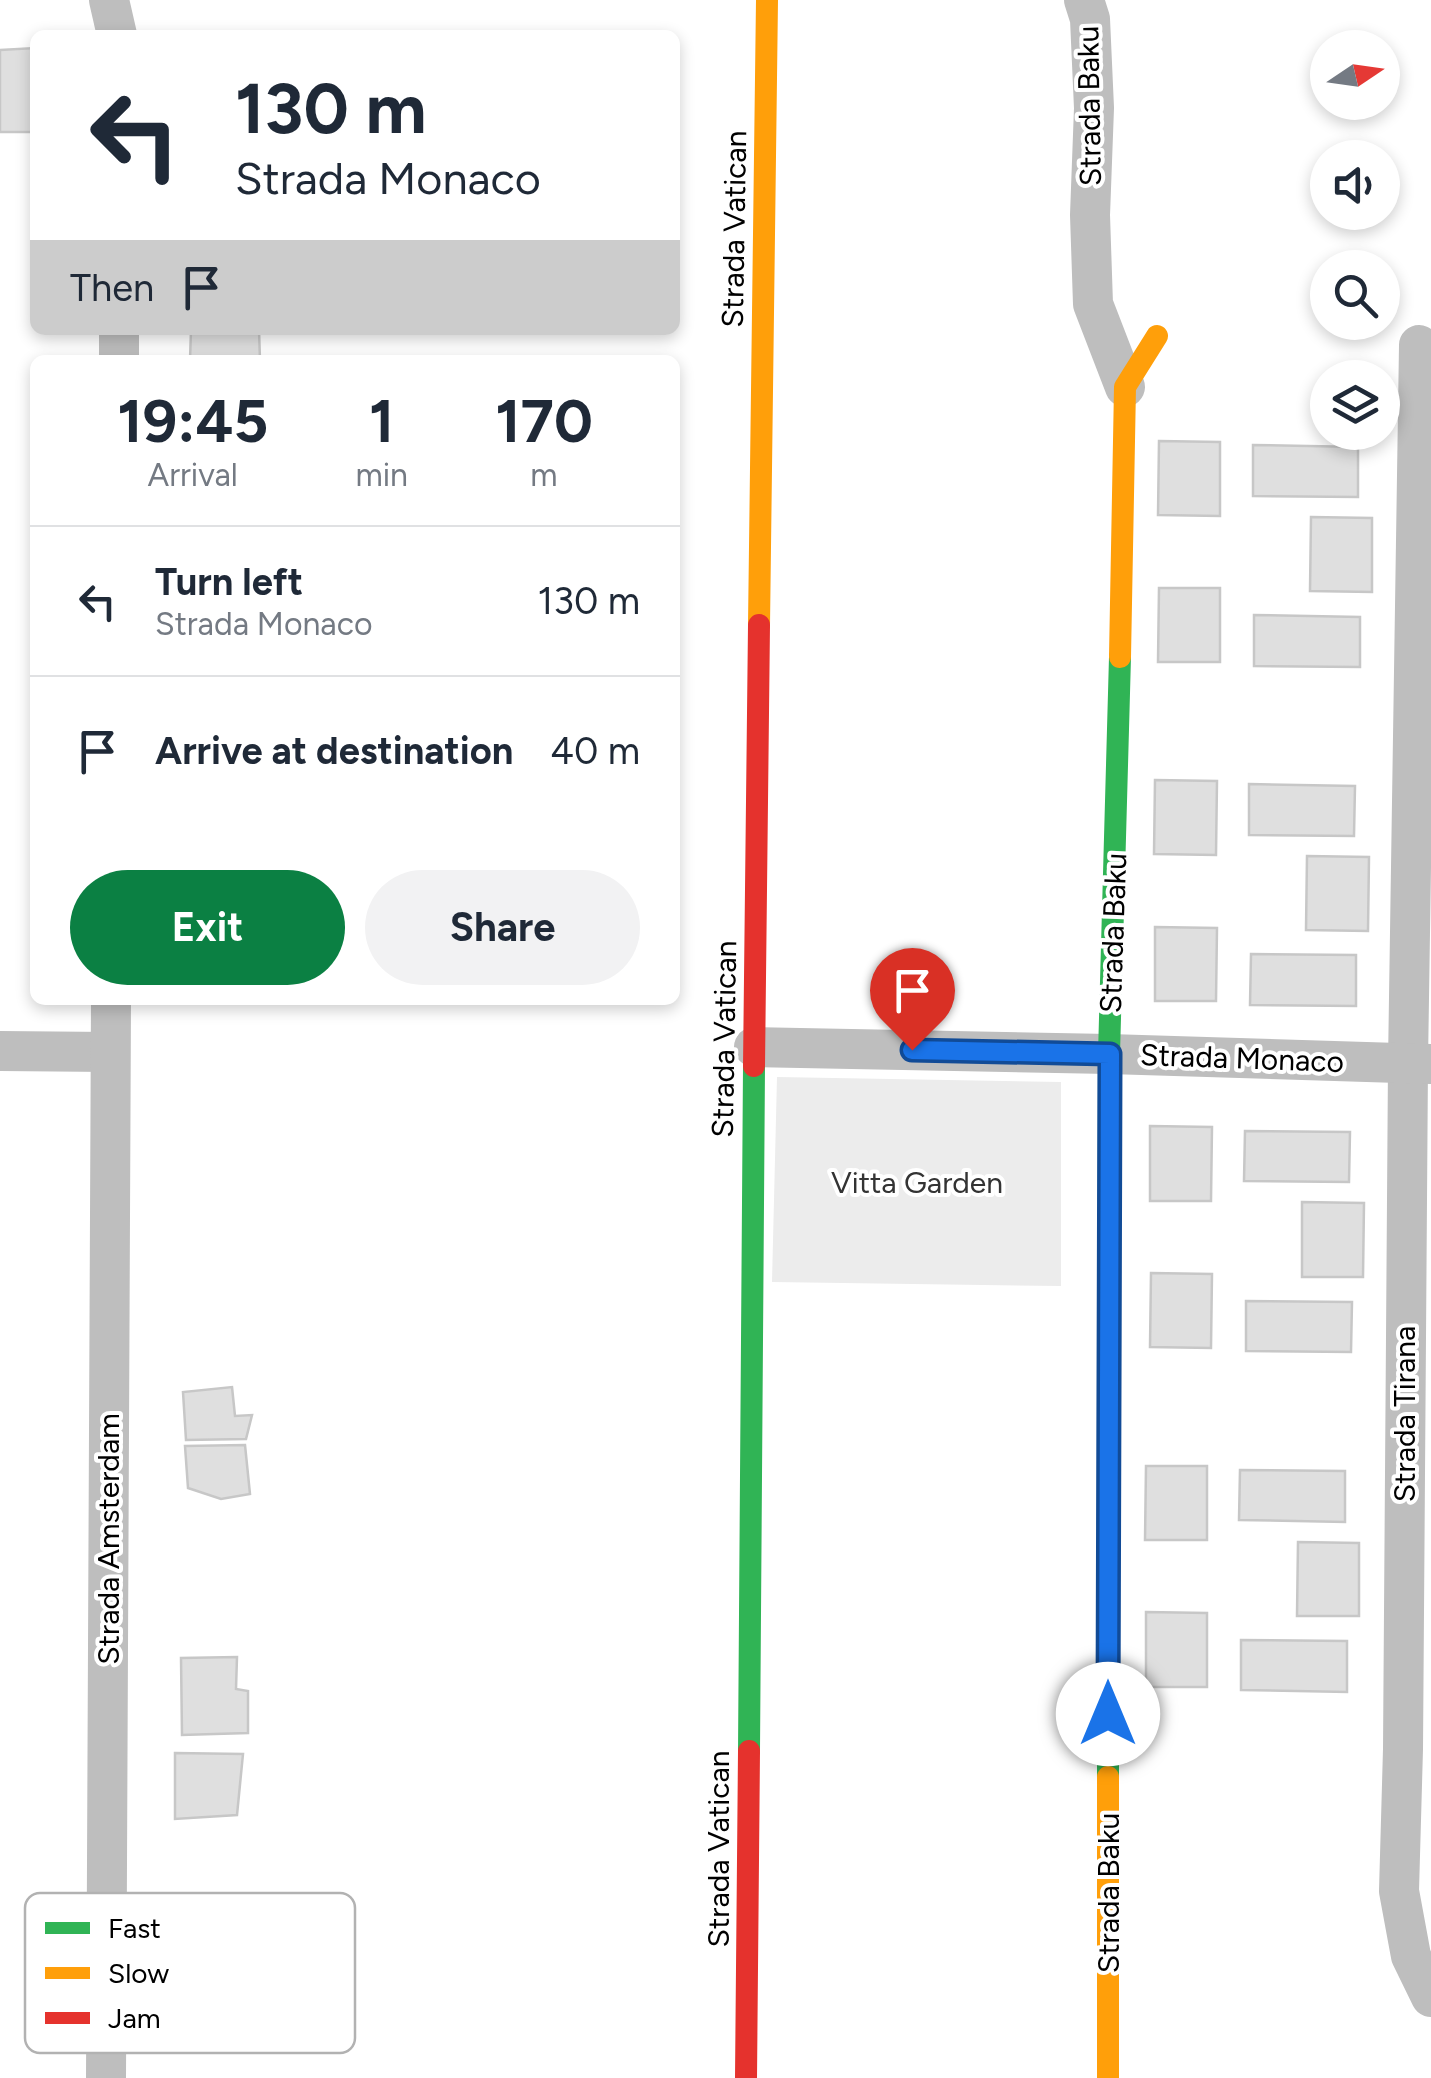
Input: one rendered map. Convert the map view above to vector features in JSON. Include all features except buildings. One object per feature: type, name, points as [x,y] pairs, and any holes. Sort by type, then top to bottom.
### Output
[{"type":"street","points":[[109,0],[116,30]]},
{"type":"street","name":"Strada Vatican","points":[[746,2078],[767,0]]},
{"type":"street","name":"Strada Baku","points":[[1084,0],[1090,18],[1094,108],[1090,214],[1093,304],[1125,387],[1110,1054],[1108,2078]]},
{"type":"street","points":[[1125,387],[1157,336]]},
{"type":"street","name":"Strada Tirana","points":[[1419,345],[1419,1063],[1398,1892],[1411,1956],[1431,1996]]},
{"type":"street","name":"Strada Amsterdam","points":[[107,1893],[110,1005]]},
{"type":"street","name":"Strada Monaco","points":[[754,1046],[1419,1063]]},
{"type":"street","points":[[0,1051],[110,1052]]},
{"type":"street","name":"Strada Amsterdam","points":[[106,2053],[106,2078]]},
{"type":"green space","name":"Vitta Garden","points":[[777,1077],[1061,1082],[1061,1286],[772,1282]]},
{"type":"traffic: fast","points":[[1108,1777],[1109,1054],[1120,657]]},
{"type":"traffic: fast","points":[[749,1751],[754,1066]]},
{"type":"traffic: slow","points":[[759,625],[767,0]]},
{"type":"traffic: slow","points":[[1120,657],[1125,387],[1157,336]]},
{"type":"traffic: slow","points":[[1108,1777],[1108,2078]]},
{"type":"traffic: jam","points":[[754,1066],[759,625]]},
{"type":"traffic: jam","points":[[746,2078],[749,1751]]},
{"type":"route","points":[[912,1050],[1110,1054],[1108,1714]]}]
